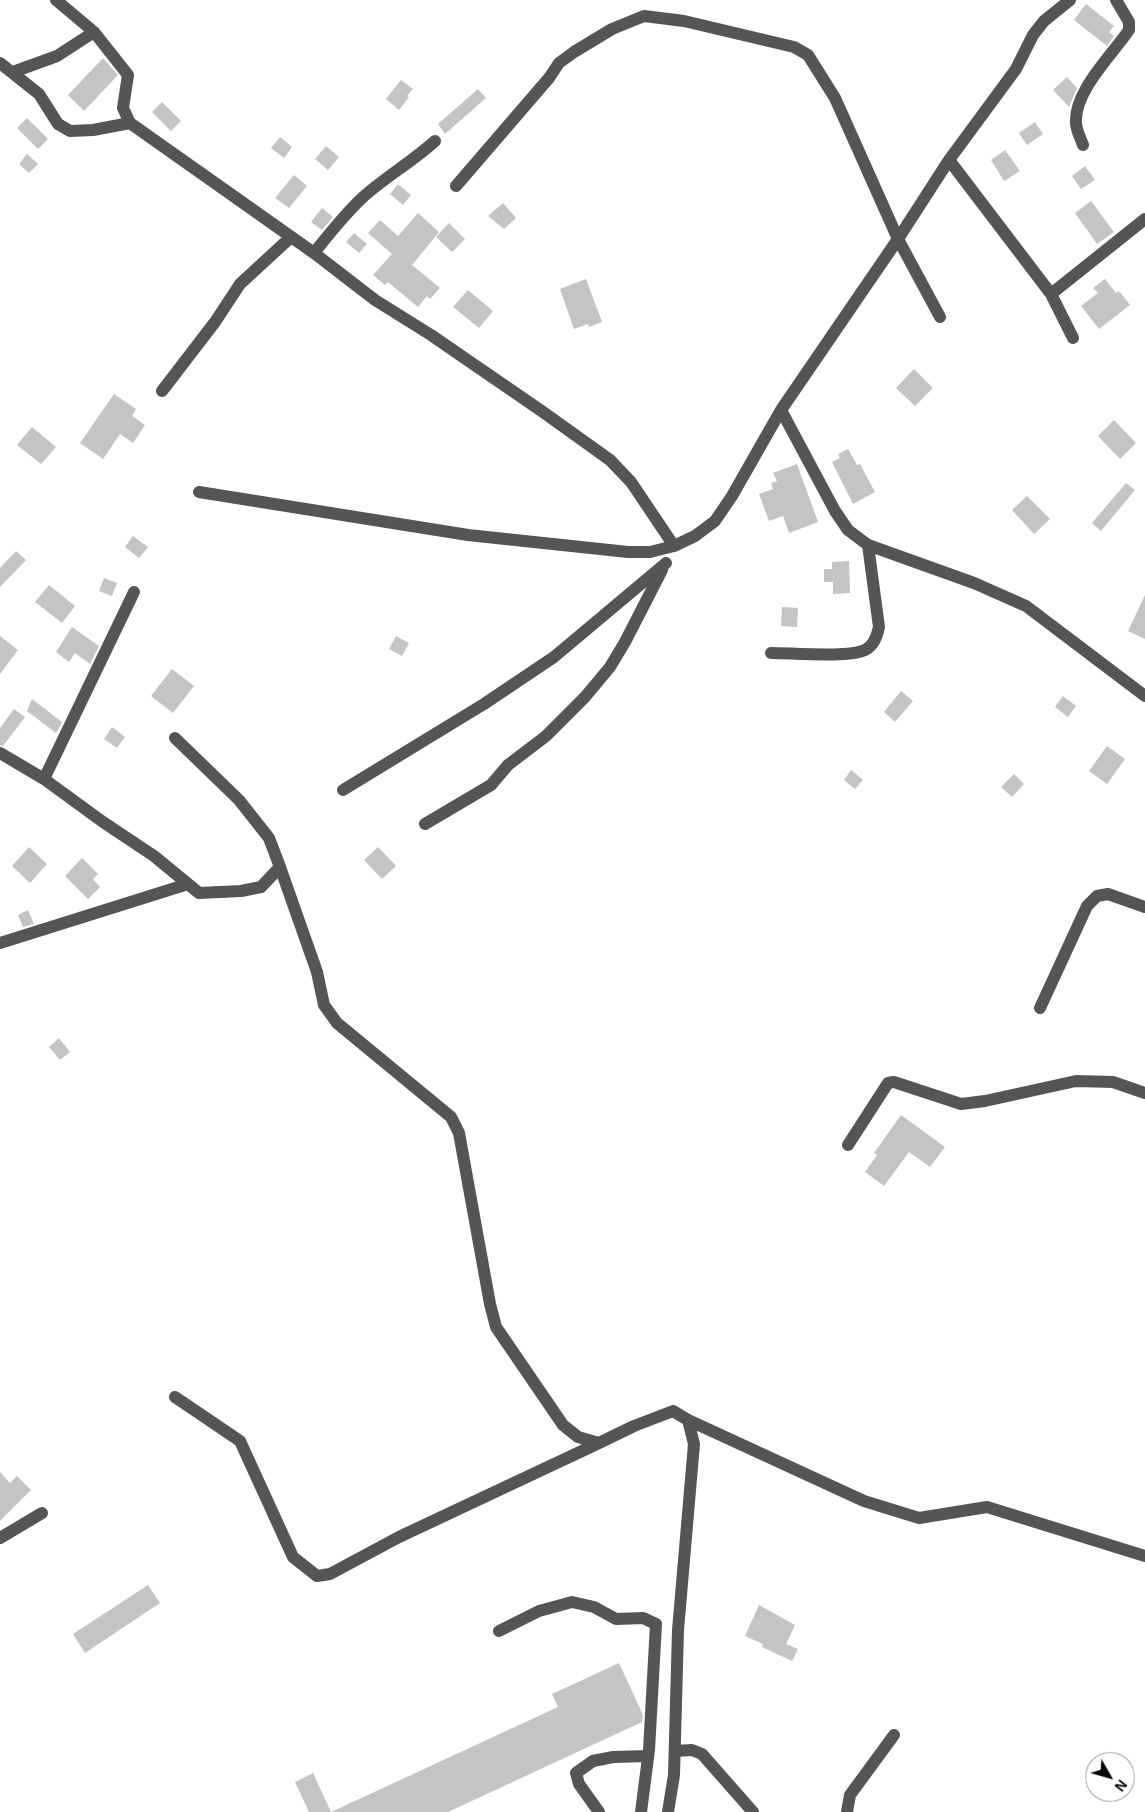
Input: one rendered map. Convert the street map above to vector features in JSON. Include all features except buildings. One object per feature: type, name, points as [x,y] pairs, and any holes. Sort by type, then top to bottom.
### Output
[{"type":"street","points":[[56,0],[94,32],[128,75],[123,108],[130,123],[314,253],[375,300],[431,335],[610,460],[631,482],[674,546]]},
{"type":"street","points":[[198,492],[468,535],[628,552],[650,552],[674,546],[694,536],[715,521],[732,496],[781,410],[898,239],[949,160],[1016,69],[1034,35],[1044,21],[1070,0]]},
{"type":"street","points":[[1084,145],[1076,124],[1077,106],[1089,84],[1130,30],[1129,22],[1116,0]]},
{"type":"street","points":[[456,186],[560,63],[612,29],[644,16],[693,23],[794,47],[808,54],[835,98],[898,239],[940,317]]},
{"type":"street","points":[[13,72],[57,56],[94,32]]},
{"type":"street","points":[[0,63],[39,94],[58,124],[70,131],[93,130],[130,123]]},
{"type":"street","points":[[314,253],[363,197],[435,142]]},
{"type":"street","points":[[949,160],[1051,294],[1074,338]]},
{"type":"street","points":[[1051,294],[1145,219]]},
{"type":"street","points":[[162,391],[215,322],[240,284],[291,237]]},
{"type":"street","points":[[781,410],[835,511],[848,530],[868,545],[974,583],[1026,606],[1145,696]]},
{"type":"street","points":[[771,653],[848,654],[866,650],[876,639],[879,628],[868,545]]},
{"type":"street","points":[[425,824],[491,784],[508,765],[546,736],[585,697],[610,667],[620,651],[674,546]]},
{"type":"street","points":[[343,790],[484,704],[554,657],[666,563]]},
{"type":"street","points":[[44,779],[134,592]]},
{"type":"street","points":[[175,738],[239,800],[269,838],[317,972],[324,1005],[337,1023],[450,1118],[459,1133],[496,1327],[562,1425],[578,1438],[599,1443]]},
{"type":"street","points":[[0,753],[44,779],[154,856],[199,892],[261,887],[280,868]]},
{"type":"street","points":[[0,943],[188,884]]},
{"type":"street","points":[[1040,1008],[1087,906],[1097,896],[1108,894],[1145,907]]},
{"type":"street","points":[[848,1145],[888,1083],[894,1082],[961,1104],[985,1101],[1076,1080],[1113,1082],[1145,1093]]},
{"type":"street","points":[[175,1397],[240,1441],[293,1557],[317,1576],[330,1574],[399,1537],[634,1426],[673,1411],[688,1420],[864,1501],[919,1518],[988,1507],[1145,1556]]},
{"type":"street","points":[[668,1812],[674,1775],[678,1630],[694,1444],[688,1420]]},
{"type":"street","points":[[0,1538],[42,1514]]},
{"type":"street","points":[[499,1631],[539,1611],[572,1602],[594,1607],[616,1619],[644,1618],[656,1624],[648,1756],[641,1812]]},
{"type":"street","points":[[847,1812],[850,1795],[894,1735]]},
{"type":"street","points":[[675,1751],[692,1750],[702,1754],[754,1812]]},
{"type":"street","points":[[599,1812],[579,1784],[576,1774],[593,1761],[613,1757],[648,1756]]}]
